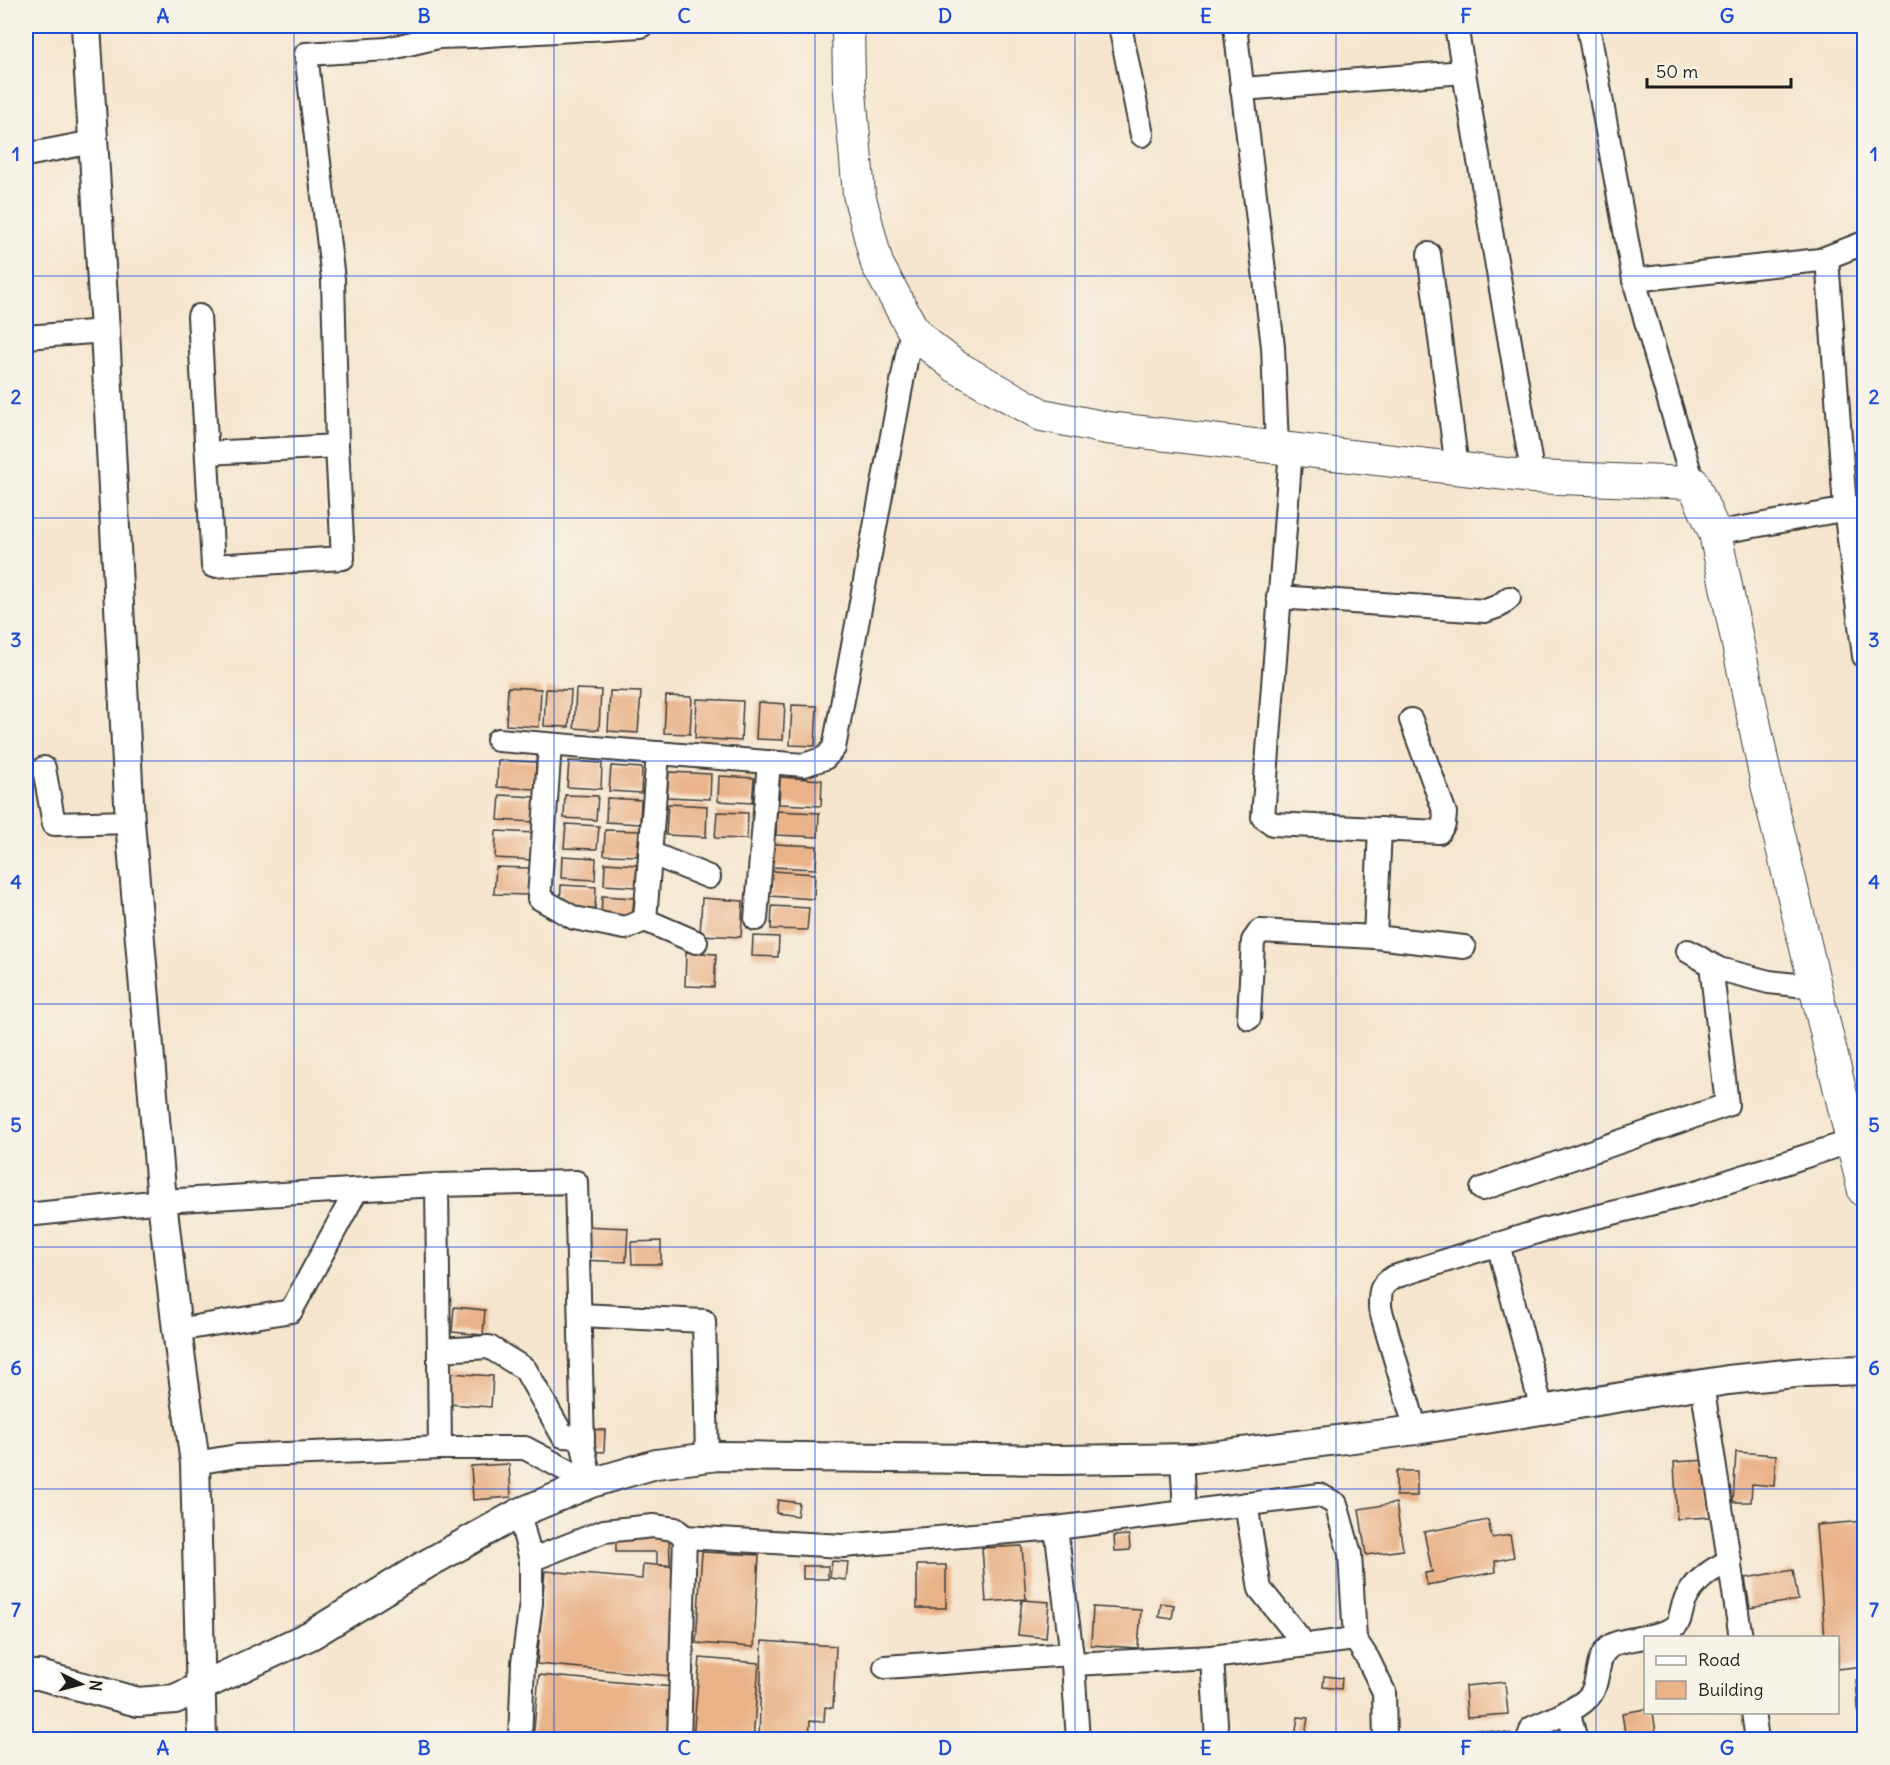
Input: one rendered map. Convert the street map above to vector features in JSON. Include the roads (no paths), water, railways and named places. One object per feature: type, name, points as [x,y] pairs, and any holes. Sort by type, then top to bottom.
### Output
[{"type":"main road","points":[[848,26],[849,81],[859,194],[877,264],[912,328],[926,343],[955,366],[1042,415],[1107,428],[1533,477],[1693,483],[1715,533],[1767,784],[1864,1191]]},
{"type":"street","points":[[86,26],[105,331],[130,822],[162,1201],[195,1463],[202,1740]]},
{"type":"street","points":[[199,316],[213,566],[343,558],[337,446],[333,279],[306,54],[387,49],[437,31],[472,36],[641,26]]},
{"type":"street","points":[[1120,26],[1142,135]]},
{"type":"street","points":[[1235,26],[1284,448],[1278,597],[1263,817],[1273,824],[1439,832],[1444,824],[1445,813],[1411,720]]},
{"type":"street","points":[[1456,26],[1533,477]]},
{"type":"street","points":[[1588,26],[1634,280],[1693,483]]},
{"type":"street","points":[[1242,89],[1464,72]]},
{"type":"street","points":[[26,155],[93,142]]},
{"type":"street","points":[[1634,280],[1820,260],[1861,247]]},
{"type":"street","points":[[1429,254],[1457,468]]},
{"type":"street","points":[[1827,258],[1855,507],[1864,656]]},
{"type":"street","points":[[498,740],[804,765],[825,758],[834,748],[912,328]]},
{"type":"street","points":[[26,337],[105,331]]},
{"type":"street","points":[[207,453],[337,446]]},
{"type":"street","points":[[1715,533],[1855,507]]},
{"type":"street","points":[[1278,597],[1485,611],[1499,606],[1509,598]]},
{"type":"street","points":[[550,745],[539,898],[574,918],[625,928],[645,920],[696,942]]},
{"type":"street","points":[[645,920],[658,753]]},
{"type":"street","points":[[756,919],[769,762]]},
{"type":"street","points":[[44,768],[54,824],[130,822]]},
{"type":"street","points":[[1375,937],[1380,829]]},
{"type":"street","points":[[650,853],[710,877]]},
{"type":"street","points":[[1249,1018],[1253,941],[1260,931],[1375,937],[1464,947]]},
{"type":"street","points":[[1688,951],[1719,969],[1768,982],[1815,987]]},
{"type":"street","points":[[1482,1189],[1727,1105],[1712,964]]},
{"type":"street","points":[[1416,1430],[1380,1308],[1380,1291],[1386,1282],[1394,1277],[1543,1230],[1690,1194],[1852,1141]]},
{"type":"street","points":[[26,1215],[162,1201],[437,1185],[576,1182],[583,1437],[591,1483]]},
{"type":"street","points":[[437,1185],[440,1448]]},
{"type":"street","points":[[177,1330],[291,1311],[356,1191]]},
{"type":"street","points":[[1498,1244],[1542,1410]]},
{"type":"street","points":[[580,1315],[704,1322],[707,1457]]},
{"type":"street","points":[[439,1350],[489,1347],[525,1369],[563,1436],[583,1437]]},
{"type":"street","points":[[26,1674],[39,1675],[138,1702],[175,1700],[311,1635],[425,1565],[519,1513],[591,1483],[656,1464],[707,1457],[793,1455],[1059,1460],[1182,1458],[1286,1448],[1416,1430],[1702,1384],[1805,1372],[1864,1370]]},
{"type":"street","points":[[1702,1384],[1741,1636]]},
{"type":"street","points":[[195,1463],[237,1456],[440,1448],[525,1448],[591,1483]]},
{"type":"street","points":[[1182,1458],[1185,1512]]},
{"type":"street","points":[[531,1560],[604,1531],[653,1526],[675,1528],[685,1537],[843,1545],[1056,1528],[1320,1495],[1336,1504],[1350,1554],[1355,1639],[1368,1659],[1384,1692],[1385,1740]]},
{"type":"street","points":[[1246,1504],[1260,1589],[1305,1646]]},
{"type":"street","points":[[519,1513],[531,1560],[531,1602],[523,1663],[520,1740]]},
{"type":"street","points":[[1056,1528],[1072,1659],[1078,1740]]},
{"type":"street","points":[[679,1740],[685,1537]]},
{"type":"street","points":[[1528,1740],[1532,1728],[1582,1704],[1593,1693],[1599,1662],[1610,1646],[1670,1630],[1678,1623],[1683,1604],[1692,1587],[1712,1568],[1730,1561]]},
{"type":"street","points":[[885,1667],[1072,1659],[1212,1657],[1355,1639]]},
{"type":"street","points":[[1212,1657],[1217,1740]]},
{"type":"street","points":[[1568,1711],[1576,1740]]},
{"type":"street","points":[[1753,1714],[1757,1740]]}]
